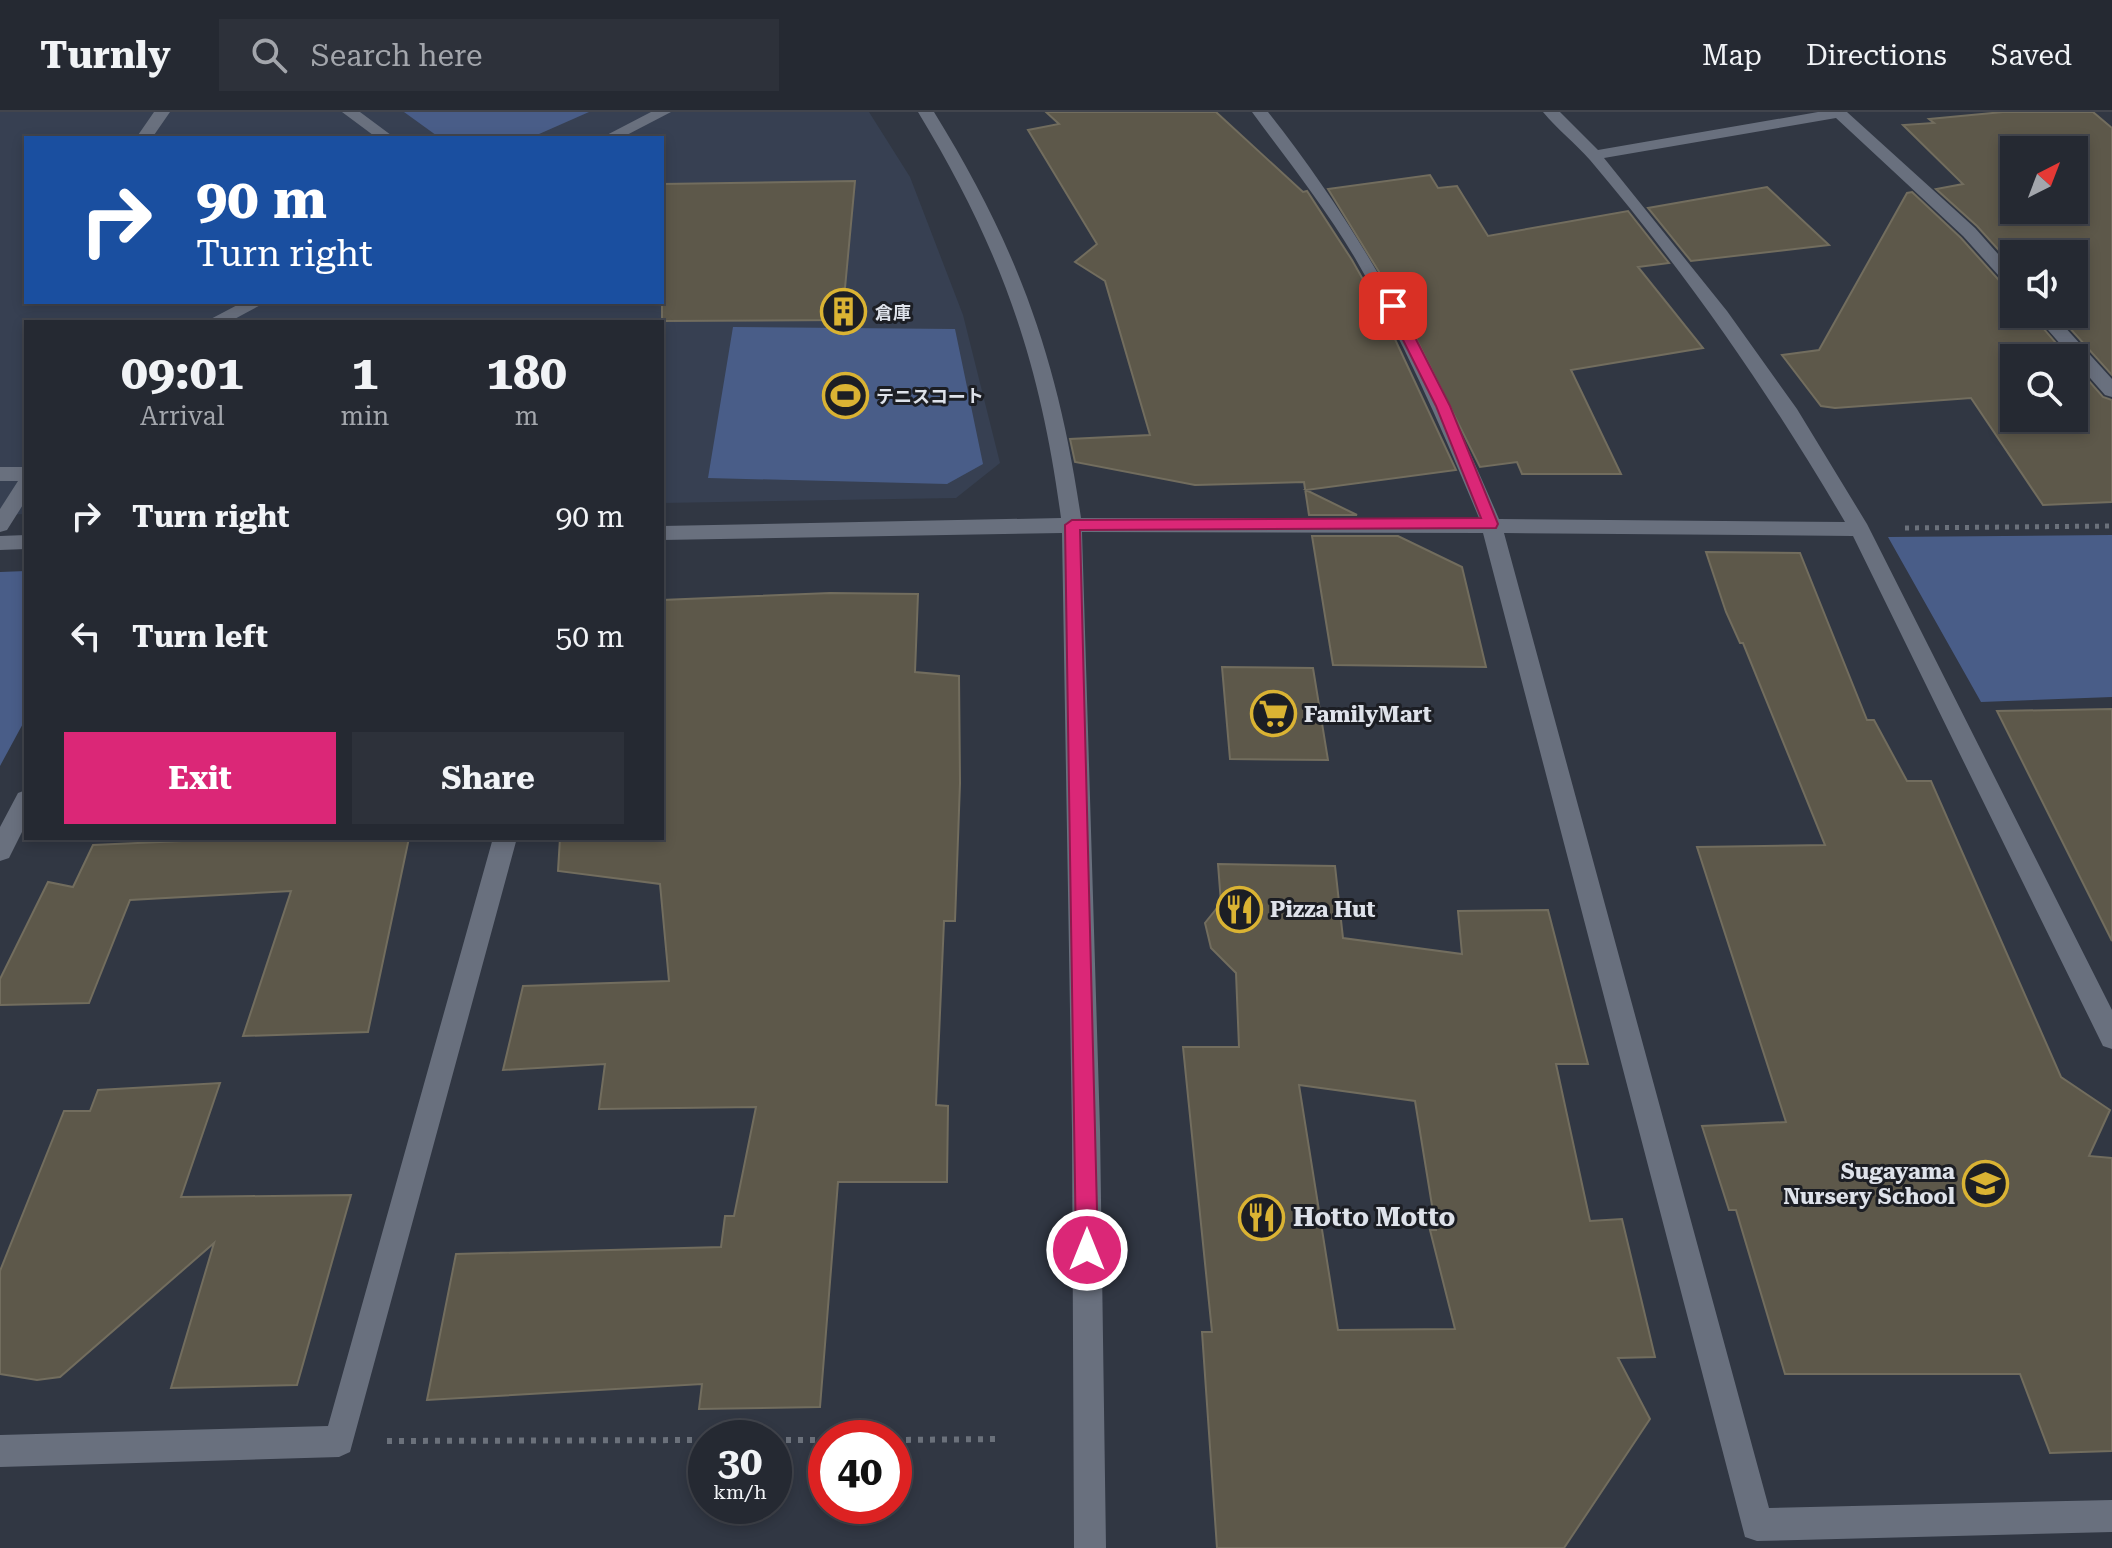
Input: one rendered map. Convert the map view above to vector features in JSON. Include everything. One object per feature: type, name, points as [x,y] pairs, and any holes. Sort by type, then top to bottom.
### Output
[{"type":"street","points":[[145,136],[162,112]]},
{"type":"street","points":[[350,112],[384,136]]},
{"type":"street","points":[[613,136],[663,112]]},
{"type":"street","points":[[926,112],[969,181],[996,233],[1023,301],[1046,375],[1062,449],[1072,525],[1086,1130],[1090,1548]]},
{"type":"street","points":[[1260,112],[1302,163],[1334,209],[1393,306],[1443,406],[1491,524],[1757,1525],[2112,1516]]},
{"type":"street","points":[[1551,112],[1594,155],[1730,327],[1790,413],[1860,529],[2112,1037]]},
{"type":"street","points":[[1594,155],[1838,113],[1969,232],[2000,266]]},
{"type":"street","points":[[218,320],[253,304]]},
{"type":"street","points":[[2056,328],[2112,391]]},
{"type":"street","points":[[0,474],[24,474]]},
{"type":"street","points":[[0,525],[24,487]]},
{"type":"street","points":[[664,533],[1072,525],[1491,524],[1860,529]]},
{"type":"street","points":[[0,543],[24,542]]},
{"type":"street","points":[[0,851],[24,804]]},
{"type":"street","points":[[0,1451],[339,1441],[504,840]]},
{"type":"path","points":[[1860,529],[2112,526]]},
{"type":"path","points":[[912,1440],[1001,1439]]},
{"type":"path","points":[[339,1441],[688,1440]]},
{"type":"shaded area","points":[[0,112],[869,112],[910,177],[963,315],[1000,463],[956,498],[664,503],[664,320],[24,320],[24,514],[0,515]]},
{"type":"shaded area","points":[[404,112],[589,112],[535,136],[437,136]]},
{"type":"shaded area","name":"テニスコート","points":[[733,327],[955,329],[983,464],[947,484],[708,478]]},
{"type":"shaded area","points":[[2112,535],[2112,697],[1981,702],[1888,537]]},
{"type":"shaded area","points":[[24,571],[24,722],[0,766],[0,572]]},
{"type":"building","points":[[1046,112],[1216,112],[1303,192],[1307,191],[1352,260],[1387,322],[1456,470],[1306,490],[1357,515],[1309,515],[1304,482],[1195,485],[1075,462],[1070,439],[1150,435],[1105,281],[1075,262],[1097,244],[1028,130],[1059,124]]},
{"type":"building","points":[[2003,112],[2093,112],[2112,128],[2112,375],[2088,348],[2088,344],[2084,344],[2070,328],[2088,328],[2088,240],[2000,240],[2000,251],[1936,189],[1963,184],[1903,125],[1934,123],[1929,119]]},
{"type":"building","points":[[1430,175],[1438,188],[1457,186],[1488,236],[1628,211],[1669,263],[1638,267],[1703,348],[1571,370],[1621,474],[1522,474],[1517,462],[1480,467],[1400,306],[1328,189]]},
{"type":"building","points":[[855,181],[842,320],[662,320],[664,184]]},
{"type":"building","points":[[1767,187],[1829,245],[1691,261],[1648,208]]},
{"type":"building","points":[[1912,192],[1961,238],[2000,281],[2000,328],[2043,328],[2057,344],[2000,344],[2000,432],[2088,432],[2088,380],[2103,397],[2112,400],[2112,502],[2043,505],[1971,398],[1835,408],[1821,406],[1782,355],[1819,350],[1907,193]]},
{"type":"building","points":[[1312,536],[1398,536],[1462,567],[1486,667],[1333,665]]},
{"type":"building","points":[[1706,552],[1800,553],[1867,720],[1874,720],[1907,781],[1931,781],[2061,1077],[2110,1110],[2089,1156],[2112,1158],[2112,1451],[2050,1453],[2020,1374],[1785,1374],[1736,1210],[1729,1210],[1702,1126],[1786,1122],[1697,847],[1825,845],[1743,643],[1740,643],[1726,612]]},
{"type":"building","points":[[830,593],[918,594],[915,672],[959,676],[960,783],[955,921],[944,921],[936,1105],[948,1106],[947,1182],[838,1182],[820,1407],[699,1409],[702,1384],[427,1400],[456,1254],[721,1247],[725,1216],[734,1216],[756,1107],[599,1109],[605,1064],[503,1070],[523,986],[669,981],[660,884],[558,871],[560,840],[664,840],[664,600]]},
{"type":"building","name":"FamilyMart","points":[[1222,667],[1313,668],[1328,760],[1230,759]]},
{"type":"building","points":[[2112,709],[2112,941],[1997,711]]},
{"type":"building","points":[[205,840],[409,840],[368,1032],[243,1036],[291,891],[130,900],[89,1003],[0,1005],[0,979],[48,882],[73,887],[93,845]]},
{"type":"building","points":[[1218,864],[1335,866],[1343,938],[1462,954],[1458,911],[1548,910],[1588,1064],[1556,1064],[1590,1221],[1622,1219],[1655,1357],[1618,1358],[1650,1419],[1564,1548],[1217,1548],[1202,1332],[1212,1332],[1183,1047],[1239,1047],[1236,973],[1211,948],[1205,923],[1221,903]],"holes":[[[1299,1085],[1415,1101],[1436,1230],[1430,1230],[1455,1329],[1338,1330]]]},
{"type":"building","points":[[220,1083],[181,1197],[351,1195],[297,1385],[171,1388],[214,1243],[60,1377],[37,1380],[0,1374],[0,1271],[64,1111],[90,1111],[98,1090]]},
{"type":"place","name":"倉庫","points":[[844,312]]},
{"type":"place","name":"テニスコート","points":[[845,396]]},
{"type":"place","name":"FamilyMart","points":[[1273,714]]},
{"type":"place","name":"Pizza Hut","points":[[1239,909]]},
{"type":"place","name":"Sugayama Nursery School","points":[[1986,1184]]},
{"type":"place","name":"Hotto Motto","points":[[1262,1217]]},
{"type":"route","points":[[1087,1250],[1072,525],[1491,524],[1443,406],[1393,306]]}]
